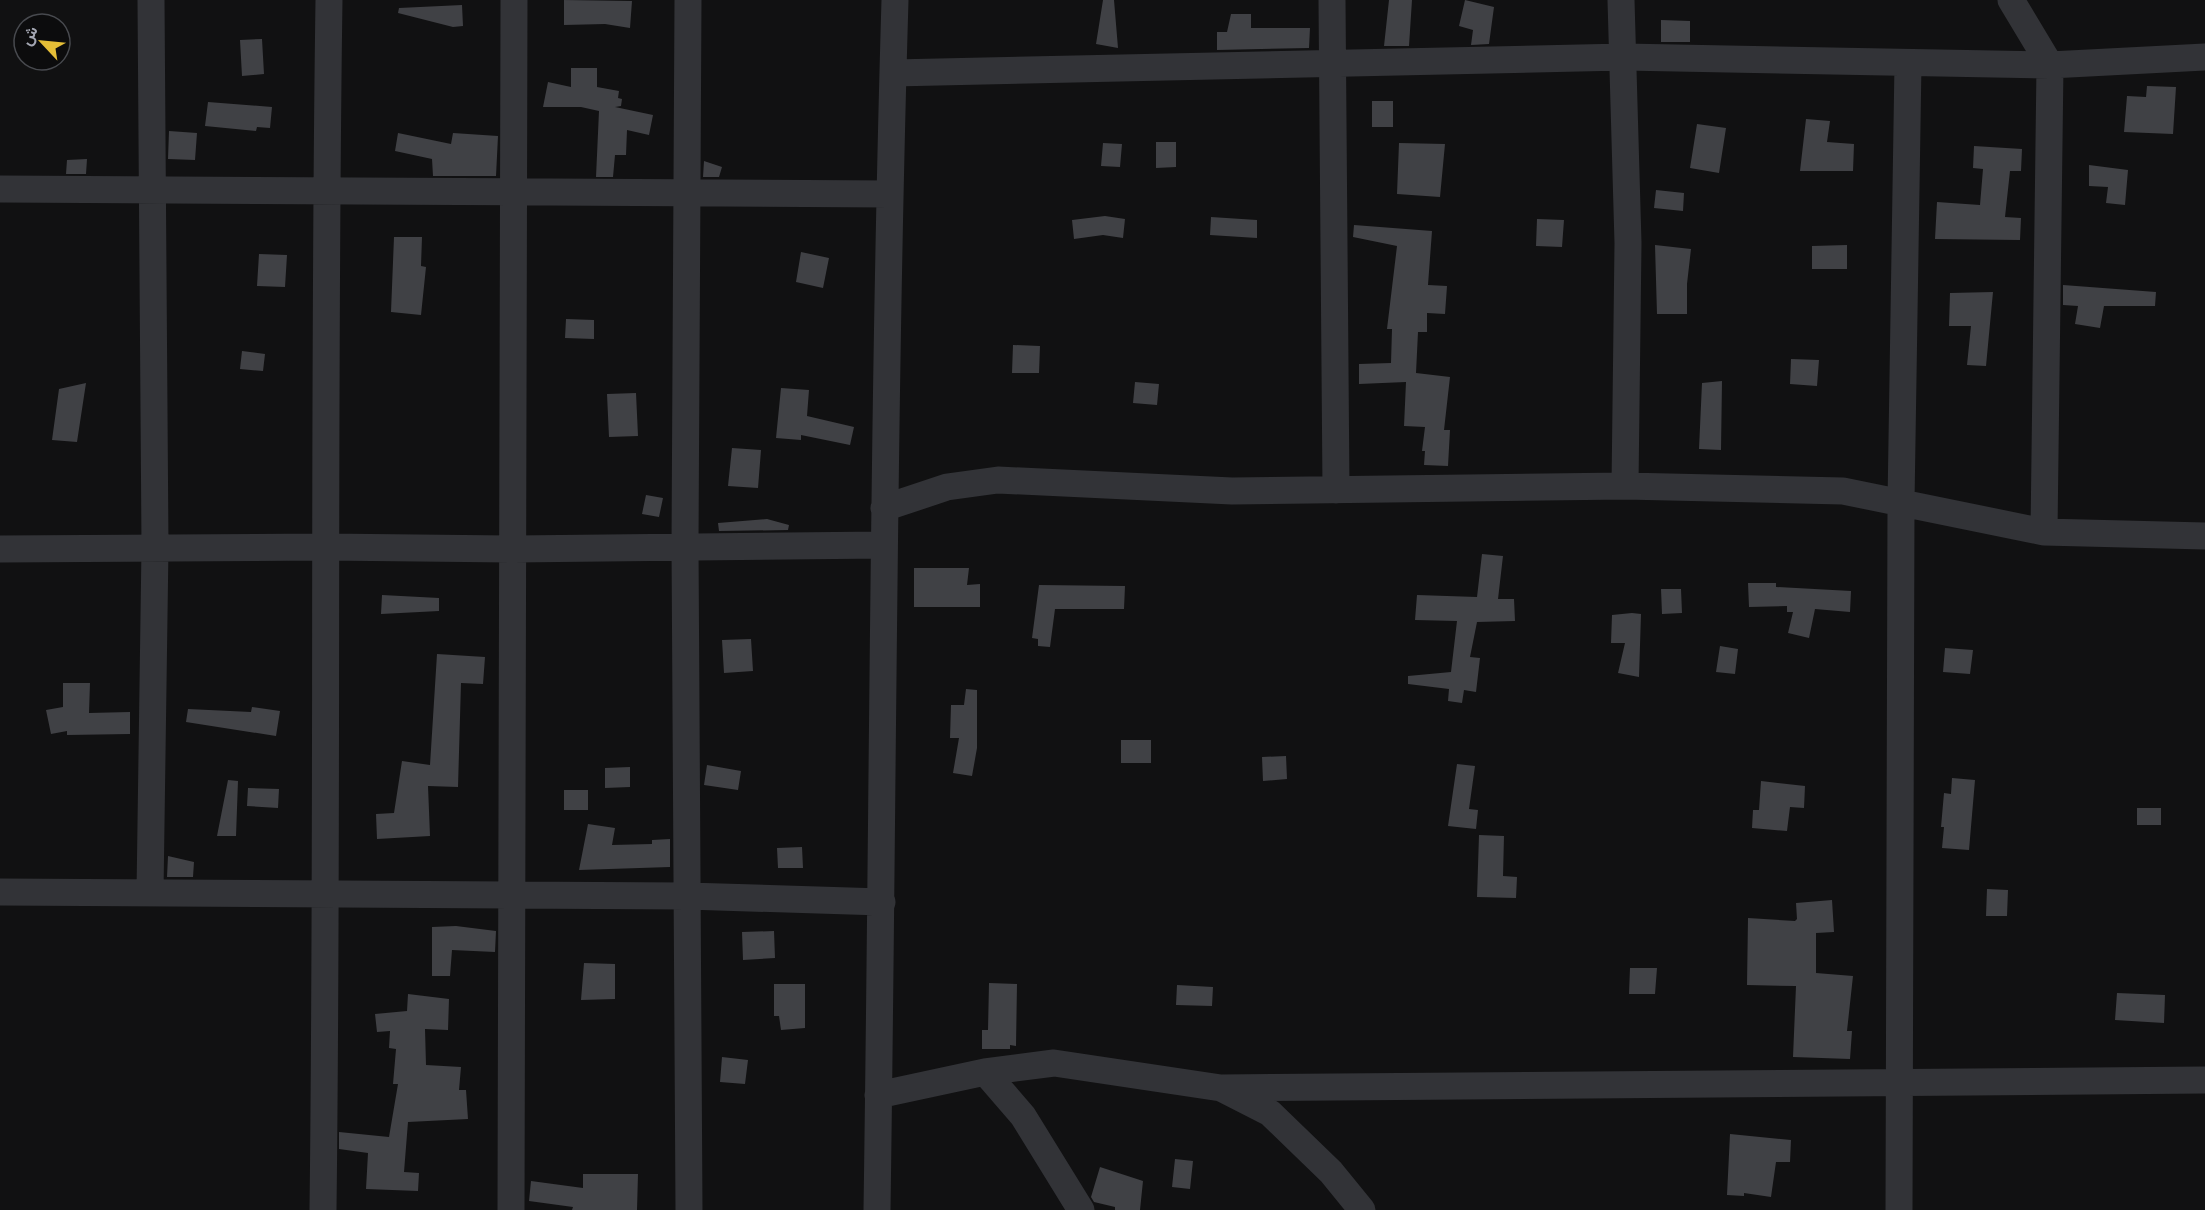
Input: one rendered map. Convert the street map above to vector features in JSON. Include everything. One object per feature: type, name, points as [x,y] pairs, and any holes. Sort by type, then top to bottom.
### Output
[{"type":"street","points":[[150,893],[154,547],[151,0]]},
{"type":"street","points":[[323,1210],[327,894],[325,546],[329,0]]},
{"type":"street","points":[[511,1210],[514,0]]},
{"type":"street","points":[[688,0],[689,193],[685,545],[689,1210]]},
{"type":"street","points":[[877,1210],[885,666],[883,545],[895,0]]},
{"type":"street","points":[[1332,0],[1336,490]]},
{"type":"street","points":[[1621,0],[1628,243],[1625,486]]},
{"type":"street","points":[[2011,0],[2050,65],[2044,532]]},
{"type":"street","points":[[893,73],[1624,57],[2050,65],[2195,58],[2205,77]]},
{"type":"street","points":[[1899,1210],[1902,503],[1908,63]]},
{"type":"street","points":[[0,189],[326,192],[514,190],[890,194]]},
{"type":"street","points":[[884,508],[947,487],[998,480],[1232,491],[1625,486],[1843,491],[2044,532],[2205,536]]},
{"type":"street","points":[[0,549],[325,546],[514,549],[685,545],[883,545]]},
{"type":"street","points":[[0,892],[687,896],[882,902]]},
{"type":"street","points":[[879,1095],[985,1072],[1054,1063],[1221,1089],[2205,1080]]},
{"type":"street","points":[[985,1072],[1023,1116],[1081,1210]]},
{"type":"street","points":[[1221,1089],[1270,1113],[1331,1172],[1362,1210]]},
{"type":"building","points":[[564,0],[632,1],[630,28],[605,24],[564,25]]},
{"type":"building","points":[[1103,0],[1114,0],[1118,48],[1096,44]]},
{"type":"building","points":[[1389,0],[1412,0],[1409,46],[1384,46]]},
{"type":"building","points":[[1465,0],[1494,7],[1489,44],[1471,45],[1473,30],[1459,26]]},
{"type":"building","points":[[462,5],[463,26],[453,27],[398,13],[399,8]]},
{"type":"building","points":[[1231,14],[1251,14],[1251,28],[1310,28],[1309,48],[1217,50],[1217,32],[1227,32]]},
{"type":"building","points":[[1661,20],[1690,21],[1690,42],[1661,42]]},
{"type":"building","points":[[262,39],[264,74],[242,76],[240,40]]},
{"type":"building","points":[[571,68],[597,68],[597,87],[619,91],[618,98],[622,99],[621,106],[615,107],[653,115],[649,135],[627,130],[626,155],[615,155],[613,177],[596,177],[599,111],[581,107],[543,107],[548,82],[571,87]]},
{"type":"building","points":[[2147,86],[2176,87],[2173,134],[2124,132],[2127,96],[2146,97]]},
{"type":"building","points":[[1372,101],[1393,101],[1393,127],[1372,127]]},
{"type":"building","points":[[208,102],[272,107],[270,128],[257,127],[256,131],[205,126]]},
{"type":"building","points":[[1806,119],[1830,121],[1827,142],[1854,144],[1853,171],[1800,171]]},
{"type":"building","points":[[1697,124],[1726,128],[1719,173],[1690,168]]},
{"type":"building","points":[[169,131],[197,133],[195,160],[168,159]]},
{"type":"building","points":[[398,133],[451,144],[453,133],[498,136],[496,176],[433,176],[432,159],[395,151]]},
{"type":"building","points":[[1156,142],[1176,142],[1176,167],[1156,168]]},
{"type":"building","points":[[1103,143],[1122,144],[1120,167],[1101,166]]},
{"type":"building","points":[[1399,143],[1445,144],[1440,197],[1397,194]]},
{"type":"building","points":[[1974,146],[2022,149],[2021,171],[2010,171],[2005,217],[2021,218],[2020,240],[1935,239],[1937,202],[1980,205],[1983,169],[1973,168]]},
{"type":"building","points":[[87,159],[86,174],[66,174],[67,160]]},
{"type":"building","points":[[704,161],[722,167],[719,177],[703,177]]},
{"type":"building","points":[[2089,165],[2128,170],[2125,205],[2106,203],[2108,187],[2089,186]]},
{"type":"building","points":[[1656,190],[1684,193],[1683,211],[1654,208]]},
{"type":"building","points":[[1105,216],[1125,219],[1123,238],[1103,235],[1074,239],[1072,220]]},
{"type":"building","points":[[1211,217],[1257,220],[1257,238],[1210,235]]},
{"type":"building","points":[[1537,219],[1564,220],[1562,247],[1536,246]]},
{"type":"building","points":[[1354,225],[1432,231],[1428,285],[1447,286],[1445,314],[1427,313],[1427,332],[1418,332],[1416,373],[1450,377],[1444,430],[1450,430],[1448,466],[1424,465],[1425,451],[1422,451],[1425,427],[1404,426],[1406,382],[1359,384],[1359,364],[1391,363],[1392,329],[1387,329],[1397,246],[1353,237]]},
{"type":"building","points":[[394,237],[422,237],[421,266],[426,267],[421,315],[391,312]]},
{"type":"building","points":[[1655,245],[1691,249],[1687,284],[1687,314],[1657,314]]},
{"type":"building","points":[[1847,245],[1847,269],[1812,269],[1812,246]]},
{"type":"building","points":[[801,252],[829,258],[823,288],[796,282]]},
{"type":"building","points":[[259,254],[287,255],[285,287],[257,286]]},
{"type":"building","points":[[2063,285],[2156,292],[2155,306],[2104,306],[2100,328],[2075,324],[2078,306],[2063,305]]},
{"type":"building","points":[[1993,292],[1986,366],[1967,365],[1971,326],[1949,326],[1950,293]]},
{"type":"building","points":[[566,319],[594,320],[594,339],[565,338]]},
{"type":"building","points":[[1013,345],[1040,346],[1039,373],[1012,373]]},
{"type":"building","points":[[242,351],[265,354],[263,371],[240,369]]},
{"type":"building","points":[[1791,359],[1819,360],[1817,386],[1790,384]]},
{"type":"building","points":[[1722,381],[1721,450],[1699,449],[1702,383]]},
{"type":"building","points":[[1135,382],[1159,384],[1157,405],[1133,403]]},
{"type":"building","points":[[86,383],[77,442],[52,440],[59,389]]},
{"type":"building","points":[[781,388],[809,390],[807,416],[854,427],[850,445],[801,435],[801,440],[776,438]]},
{"type":"building","points":[[636,393],[638,436],[609,437],[607,394]]},
{"type":"building","points":[[732,448],[761,450],[758,488],[728,486]]},
{"type":"building","points":[[646,495],[663,498],[659,517],[642,514]]},
{"type":"building","points":[[767,519],[789,525],[788,530],[719,531],[718,523]]},
{"type":"building","points":[[1482,554],[1503,556],[1498,599],[1514,599],[1515,621],[1477,622],[1470,657],[1480,658],[1476,692],[1464,690],[1462,703],[1448,701],[1449,689],[1408,684],[1408,676],[1451,672],[1457,621],[1415,620],[1417,595],[1477,597]]},
{"type":"building","points":[[914,568],[969,568],[967,585],[980,584],[980,607],[914,607]]},
{"type":"building","points":[[1748,583],[1776,583],[1776,587],[1851,591],[1850,612],[1815,609],[1809,638],[1788,633],[1793,612],[1787,612],[1787,606],[1749,607]]},
{"type":"building","points":[[1039,585],[1125,586],[1124,609],[1055,609],[1050,647],[1038,646],[1038,639],[1032,638]]},
{"type":"building","points":[[1661,589],[1681,589],[1682,613],[1662,614]]},
{"type":"building","points":[[382,595],[439,598],[439,611],[381,614]]},
{"type":"building","points":[[1641,614],[1639,677],[1618,673],[1625,643],[1611,643],[1612,615]]},
{"type":"building","points":[[751,639],[753,671],[724,673],[722,640]]},
{"type":"building","points":[[1720,646],[1738,649],[1735,674],[1716,672]]},
{"type":"building","points":[[1945,648],[1973,650],[1970,674],[1943,672]]},
{"type":"building","points":[[437,654],[485,657],[483,684],[461,683],[458,787],[428,786],[430,836],[377,839],[376,814],[394,813],[402,761],[430,765]]},
{"type":"building","points":[[63,683],[90,683],[89,713],[130,712],[130,734],[67,735],[67,731],[51,734],[46,710],[63,707]]},
{"type":"building","points":[[966,689],[977,690],[977,748],[972,776],[953,773],[959,738],[950,738],[951,705],[964,705]]},
{"type":"building","points":[[252,707],[280,711],[276,736],[186,722],[188,709],[251,712]]},
{"type":"building","points":[[1121,740],[1151,740],[1151,763],[1121,763]]},
{"type":"building","points":[[1286,756],[1287,779],[1263,781],[1262,757]]},
{"type":"building","points":[[1457,764],[1475,766],[1469,809],[1478,810],[1476,829],[1448,826]]},
{"type":"building","points":[[707,765],[741,771],[738,790],[704,785]]},
{"type":"building","points":[[630,767],[630,787],[605,788],[605,768]]},
{"type":"building","points":[[1952,778],[1975,780],[1969,850],[1942,848],[1944,793],[1951,794]]},
{"type":"building","points":[[228,780],[238,781],[236,836],[217,836]]},
{"type":"building","points":[[1761,781],[1805,786],[1804,808],[1790,807],[1787,831],[1752,828],[1753,810],[1759,810]]},
{"type":"building","points":[[248,788],[279,789],[278,808],[247,806]]},
{"type":"building","points":[[564,790],[588,790],[588,810],[564,810]]},
{"type":"building","points":[[2137,808],[2161,808],[2161,825],[2137,825]]},
{"type":"building","points":[[588,824],[615,828],[612,845],[652,844],[652,840],[670,839],[670,867],[579,870]]},
{"type":"building","points":[[1479,835],[1504,836],[1503,876],[1517,877],[1516,898],[1477,897]]},
{"type":"building","points":[[802,847],[803,868],[778,868],[777,848]]},
{"type":"building","points":[[168,856],[194,862],[193,877],[167,877]]},
{"type":"building","points":[[1987,889],[2008,890],[2007,916],[1986,916]]},
{"type":"building","points":[[1832,900],[1834,932],[1816,933],[1816,973],[1853,976],[1847,1031],[1852,1031],[1850,1059],[1793,1057],[1796,986],[1747,985],[1748,918],[1795,921],[1797,919],[1796,903]]},
{"type":"building","points":[[456,926],[496,931],[495,952],[452,950],[450,976],[432,976],[432,927]]},
{"type":"building","points":[[774,931],[775,958],[743,960],[742,932]]},
{"type":"building","points":[[584,963],[615,964],[615,999],[581,1000]]},
{"type":"building","points":[[1630,968],[1657,968],[1655,994],[1629,994]]},
{"type":"building","points":[[989,983],[1017,984],[1016,1046],[1010,1045],[1010,1049],[982,1049],[982,1030],[988,1030]]},
{"type":"building","points":[[774,984],[805,984],[805,1028],[781,1030],[779,1016],[774,1016]]},
{"type":"building","points":[[1177,985],[1213,987],[1212,1006],[1176,1005]]},
{"type":"building","points":[[2117,993],[2165,995],[2164,1023],[2115,1020]]},
{"type":"building","points":[[408,994],[449,999],[448,1030],[425,1029],[426,1065],[461,1067],[459,1090],[466,1090],[468,1119],[408,1122],[404,1172],[419,1173],[418,1191],[366,1189],[368,1153],[339,1149],[339,1132],[389,1137],[398,1084],[393,1084],[396,1049],[389,1048],[390,1031],[377,1032],[375,1014],[407,1011]]},
{"type":"building","points":[[722,1057],[748,1060],[745,1084],[720,1082]]},
{"type":"building","points":[[1730,1134],[1791,1140],[1790,1162],[1776,1162],[1771,1197],[1744,1193],[1744,1196],[1727,1195]]},
{"type":"building","points":[[1175,1159],[1193,1161],[1190,1189],[1172,1187]]},
{"type":"building","points":[[1100,1167],[1143,1181],[1140,1210],[1115,1210],[1115,1207],[1094,1202],[1091,1197]]},
{"type":"building","points":[[583,1174],[638,1174],[637,1210],[572,1210],[573,1207],[529,1201],[531,1181],[583,1188]]}]
